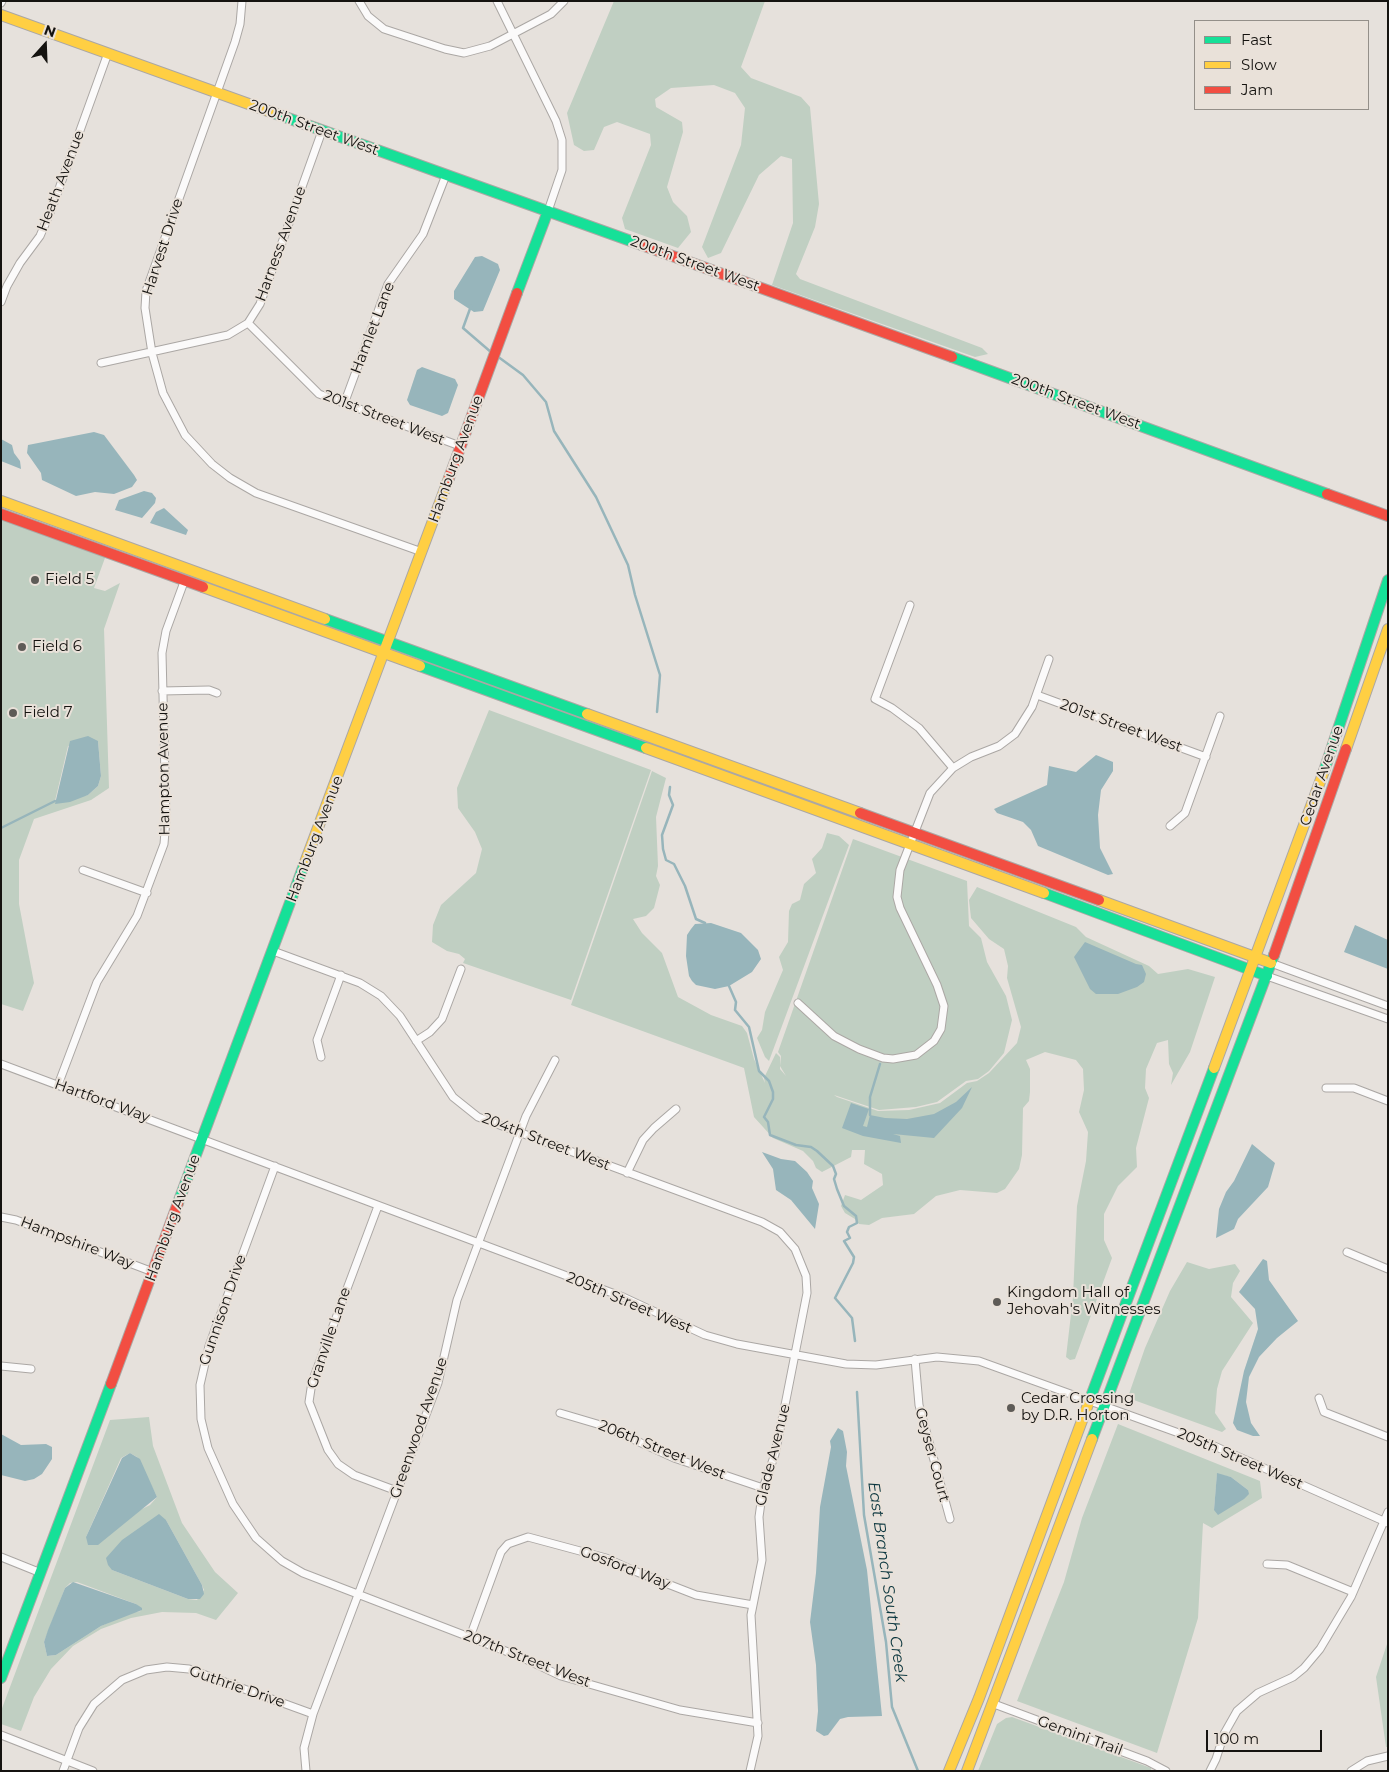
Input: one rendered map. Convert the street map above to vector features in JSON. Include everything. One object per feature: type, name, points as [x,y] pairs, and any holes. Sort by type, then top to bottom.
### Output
[{"type":"main road","name":"200th Street West","points":[[1,15],[1388,516]]},
{"type":"main road","name":"Hamburg Avenue","points":[[1,1678],[387,648],[548,211]]},
{"type":"main road","points":[[1,501],[909,845],[1267,976]]},
{"type":"main road","points":[[1,514],[184,582],[387,648],[914,832],[1272,963]]},
{"type":"main road","name":"Cedar Avenue","points":[[949,1771],[979,1698],[1252,970],[1309,814],[1388,580]]},
{"type":"main road","name":"Cedar Avenue","points":[[967,1771],[994,1704],[1272,963],[1388,629]]},
{"type":"street","name":"Harvest Drive","points":[[242,1],[238,33],[146,291],[145,308],[152,353],[162,393],[178,424],[198,450],[230,478],[257,493],[422,552]]},
{"type":"street","points":[[359,1],[368,16],[384,29],[459,52],[483,50],[551,14],[564,1]]},
{"type":"street","name":"Hamburg Avenue","points":[[497,1],[556,121],[562,140],[562,170],[548,211]]},
{"type":"street","name":"Heath Avenue","points":[[1,302],[12,278],[40,236],[108,53]]},
{"type":"street","name":"Harness Avenue","points":[[101,363],[228,335],[248,323],[260,304],[322,131]]},
{"type":"street","name":"Hamlet Lane","points":[[344,404],[388,284],[423,234],[446,175]]},
{"type":"street","name":"201st Street West","points":[[248,323],[316,392],[460,446]]},
{"type":"street","name":"Hampton Avenue","points":[[58,1085],[96,982],[133,924],[163,850],[166,833],[162,653],[164,638],[184,582]]},
{"type":"street","points":[[910,605],[875,699],[915,724],[953,768]]},
{"type":"street","points":[[798,1003],[834,1036],[859,1049],[883,1058],[893,1060],[916,1055],[934,1041],[941,1029],[944,1006],[937,985],[906,924],[897,897],[900,870],[930,793],[953,768],[1007,741],[1022,726],[1037,695],[1049,659]]},
{"type":"street","points":[[162,691],[210,690],[217,693]]},
{"type":"street","name":"201st Street West","points":[[1037,695],[1206,757]]},
{"type":"street","points":[[1170,826],[1185,813],[1220,716]]},
{"type":"street","points":[[83,870],[147,893]]},
{"type":"street","name":"204th Street West","points":[[273,951],[367,987],[386,1001],[416,1041],[448,1091],[464,1108],[484,1121],[758,1220]]},
{"type":"street","points":[[1272,963],[1388,1006]]},
{"type":"street","points":[[416,1041],[434,1028],[442,1019],[461,969]]},
{"type":"street","points":[[321,1056],[317,1040],[341,976]]},
{"type":"street","points":[[1267,976],[1388,1019]]},
{"type":"street","name":"Greenwood Avenue","points":[[306,1771],[304,1748],[313,1714],[438,1383],[454,1310],[519,1134],[530,1107],[555,1060]]},
{"type":"street","name":"Hartford Way","points":[[1,1064],[202,1138]]},
{"type":"street","points":[[1326,1088],[1344,1086],[1354,1088],[1388,1101]]},
{"type":"street","points":[[627,1172],[643,1140],[676,1110]]},
{"type":"street","name":"205th Street West","points":[[202,1138],[623,1298],[705,1335],[730,1343],[857,1365],[948,1357],[974,1360],[1212,1445],[1386,1522]]},
{"type":"street","name":"Gunnison Drive","points":[[275,1166],[206,1356],[200,1385],[202,1425],[208,1448],[231,1500],[256,1538],[276,1556],[297,1570],[358,1595]]},
{"type":"street","name":"Granville Lane","points":[[378,1206],[315,1372],[309,1399],[310,1408],[326,1446],[338,1464],[354,1474],[397,1491]]},
{"type":"street","name":"Hampshire Way","points":[[1,1217],[16,1220],[153,1272]]},
{"type":"street","name":"Glade Avenue","points":[[750,1771],[755,1753],[758,1723],[751,1646],[753,1606],[762,1560],[759,1517],[763,1488],[775,1454],[793,1355],[806,1298],[806,1276],[800,1257],[791,1244],[773,1227],[758,1220]]},
{"type":"street","points":[[1347,1252],[1388,1269]]},
{"type":"street","name":"Geyser Court","points":[[915,1360],[918,1405],[950,1519]]},
{"type":"street","points":[[1,1366],[31,1369]]},
{"type":"street","points":[[1319,1398],[1324,1412],[1388,1437]]},
{"type":"street","name":"206th Street West","points":[[560,1413],[597,1423],[674,1458],[763,1488]]},
{"type":"street","points":[[1210,1771],[1224,1734],[1236,1711],[1258,1693],[1283,1684],[1304,1668],[1335,1626],[1386,1522],[1388,1512]]},
{"type":"street","name":"Gosford Way","points":[[470,1637],[501,1552],[508,1544],[528,1537],[606,1558],[696,1595],[753,1606]]},
{"type":"street","points":[[1,1558],[41,1573]]},
{"type":"street","points":[[1267,1564],[1287,1565],[1353,1592]]},
{"type":"street","name":"207th Street West","points":[[358,1595],[470,1637],[561,1676],[702,1715],[758,1723]]},
{"type":"street","name":"Guthrie Drive","points":[[63,1771],[84,1719],[99,1698],[122,1680],[153,1669],[189,1669],[313,1714]]},
{"type":"street","name":"Gemini Trail","points":[[994,1704],[1147,1761],[1166,1771]]},
{"type":"street","points":[[1,1735],[67,1759],[93,1771]]},
{"type":"street","points":[[1352,1771],[1367,1761],[1388,1756]]},
{"type":"green space","points":[[614,1],[765,1],[741,67],[751,78],[801,97],[810,107],[819,204],[815,227],[796,274],[800,279],[982,348],[988,354],[975,357],[772,285],[793,223],[792,159],[781,156],[759,175],[721,253],[708,258],[702,247],[741,145],[745,108],[735,93],[714,85],[671,88],[655,99],[656,107],[682,122],[683,132],[667,187],[673,202],[687,216],[691,232],[678,248],[625,229],[622,218],[651,145],[650,134],[617,122],[604,127],[594,150],[584,151],[574,145],[567,113]]},
{"type":"green space","points":[[1,508],[109,547],[94,588],[105,591],[120,583],[104,629],[109,788],[91,800],[34,819],[19,860],[19,904],[34,983],[23,1011],[1,1004]],"holes":[[[98,741],[101,776],[98,786],[88,795],[55,801],[68,746]]]},
{"type":"green space","points":[[489,710],[651,770],[571,1000],[463,963],[465,959],[459,954],[447,951],[432,942],[433,925],[441,905],[476,873],[482,849],[475,832],[458,808],[457,788]]},
{"type":"green space","points":[[652,771],[666,778],[656,817],[658,866],[656,876],[660,885],[654,908],[646,916],[633,919],[642,933],[662,953],[678,997],[711,1015],[742,1026],[747,1033],[754,1059],[765,1083],[764,1078],[776,1053],[780,1057],[780,1066],[781,1056],[778,1052],[853,839],[967,881],[969,926],[981,938],[987,962],[1006,996],[1012,1020],[1004,1053],[989,1071],[978,1079],[966,1081],[937,1102],[916,1107],[879,1110],[834,1095],[837,1097],[878,1111],[909,1110],[940,1103],[967,1083],[977,1081],[989,1073],[1017,1043],[1021,1027],[1007,978],[1008,966],[1004,949],[989,939],[971,918],[969,900],[977,887],[1076,927],[1086,937],[1149,966],[1158,974],[1188,969],[1215,977],[1190,1052],[1171,1085],[1173,1073],[1169,1064],[1168,1040],[1157,1043],[1146,1069],[1145,1088],[1149,1098],[1136,1148],[1137,1167],[1118,1186],[1104,1214],[1104,1240],[1112,1258],[1075,1359],[1070,1360],[1066,1357],[1073,1297],[1077,1206],[1086,1161],[1088,1132],[1079,1112],[1084,1090],[1083,1069],[1076,1060],[1045,1052],[1026,1060],[1030,1069],[1030,1092],[1029,1101],[1023,1108],[1022,1155],[1019,1169],[1005,1189],[997,1193],[960,1190],[936,1196],[914,1214],[882,1218],[869,1225],[859,1224],[845,1213],[841,1206],[845,1195],[861,1200],[883,1185],[882,1174],[864,1164],[865,1150],[852,1150],[851,1157],[822,1172],[816,1168],[813,1161],[803,1151],[773,1138],[754,1117],[744,1068],[571,1005]]},
{"type":"green space","points":[[827,833],[839,836],[849,845],[769,1061],[765,1057],[757,1038],[762,1030],[765,1012],[783,970],[779,957],[788,942],[789,911],[792,904],[800,900],[804,884],[816,873],[812,859],[822,848]]},
{"type":"green space","points":[[1187,1262],[1209,1269],[1235,1264],[1240,1271],[1233,1283],[1231,1297],[1253,1323],[1222,1371],[1217,1389],[1215,1413],[1226,1429],[1222,1432],[1131,1399],[1129,1394],[1145,1348],[1170,1291]]},
{"type":"green space","points":[[149,1417],[153,1446],[182,1523],[215,1572],[238,1593],[216,1620],[196,1613],[162,1612],[131,1618],[101,1629],[73,1646],[51,1669],[34,1697],[21,1731],[1,1724],[1,1711],[110,1420]],"holes":[[[130,1453],[137,1457],[157,1497],[150,1505],[86,1537],[121,1458]],[[166,1520],[204,1590],[197,1600],[188,1599],[112,1570]],[[77,1582],[136,1604],[141,1611],[130,1613],[101,1626],[56,1655],[47,1656],[44,1642],[65,1588],[70,1583]]]},
{"type":"green space","points":[[1118,1424],[1260,1481],[1262,1498],[1212,1528],[1203,1523],[1198,1618],[1157,1753],[1017,1701],[1064,1582],[1082,1518]],"holes":[[[1217,1474],[1231,1477],[1248,1490],[1214,1510]]]},
{"type":"green space","points":[[1388,1641],[1388,1747],[1386,1747],[1376,1677]]},
{"type":"green space","points":[[1012,1717],[1151,1768],[1151,1771],[978,1771],[997,1724],[1006,1718]]},
{"type":"water","points":[[482,256],[498,264],[500,270],[483,311],[474,312],[454,299],[454,291],[475,257]]},
{"type":"water","points":[[422,367],[455,379],[458,385],[448,413],[442,416],[410,405],[407,400],[417,370]]},
{"type":"water","points":[[94,432],[104,435],[134,475],[137,480],[132,487],[114,494],[95,492],[76,496],[42,480],[41,473],[27,453],[28,445]]},
{"type":"water","points":[[1,439],[12,445],[14,453],[20,461],[21,469],[1,461]]},
{"type":"water","points":[[144,491],[152,493],[156,498],[155,503],[142,518],[115,510],[119,500]]},
{"type":"water","points":[[164,508],[188,530],[186,535],[150,523],[156,512]]},
{"type":"water","points":[[88,736],[98,741],[101,776],[98,786],[88,795],[70,802],[55,804],[70,741]]},
{"type":"water","points":[[1096,755],[1113,762],[1113,771],[1101,790],[1098,815],[1100,848],[1113,874],[1108,875],[1038,846],[1031,830],[1023,822],[997,813],[994,809],[1047,785],[1049,766],[1076,772]]},
{"type":"water","points":[[711,923],[741,933],[758,950],[761,959],[752,972],[729,986],[715,989],[696,985],[692,981],[689,976],[686,956],[687,935],[691,929],[695,924]]},
{"type":"water","points":[[1355,925],[1388,940],[1388,969],[1344,952]]},
{"type":"water","points":[[1085,942],[1142,965],[1146,974],[1144,982],[1137,987],[1118,994],[1096,994],[1090,989],[1074,957]]},
{"type":"water","points":[[972,1087],[962,1108],[934,1138],[893,1134],[900,1136],[901,1143],[863,1136],[842,1128],[851,1103],[869,1109],[863,1126],[867,1127],[870,1115],[907,1119],[934,1114],[956,1102]]},
{"type":"water","points":[[1252,1144],[1275,1163],[1268,1187],[1238,1219],[1234,1229],[1216,1238],[1219,1209]]},
{"type":"water","points":[[762,1152],[781,1159],[795,1161],[807,1172],[813,1181],[812,1188],[819,1204],[815,1229],[791,1200],[776,1190],[773,1169]]},
{"type":"water","points":[[1263,1259],[1267,1261],[1269,1280],[1298,1321],[1277,1338],[1259,1357],[1249,1377],[1246,1402],[1251,1423],[1260,1436],[1253,1436],[1237,1430],[1233,1423],[1244,1371],[1258,1329],[1255,1309],[1239,1292]]},
{"type":"water","points":[[838,1428],[843,1431],[847,1452],[846,1466],[867,1570],[882,1716],[840,1719],[828,1735],[824,1736],[816,1731],[818,1711],[816,1665],[810,1622],[816,1573],[820,1507],[831,1447],[830,1441]]},
{"type":"water","points":[[1,1434],[21,1445],[46,1444],[52,1447],[52,1459],[42,1474],[34,1479],[25,1481],[1,1475]]},
{"type":"water","points":[[130,1453],[140,1459],[157,1497],[98,1545],[88,1545],[86,1537],[122,1458]]},
{"type":"water","points":[[1217,1473],[1231,1477],[1248,1490],[1249,1494],[1218,1515],[1214,1510]]},
{"type":"water","points":[[159,1514],[166,1520],[202,1585],[204,1594],[200,1599],[188,1599],[112,1570],[108,1565],[106,1558],[122,1540]]},
{"type":"water","points":[[73,1582],[136,1604],[142,1610],[101,1626],[56,1655],[47,1656],[44,1642],[48,1630],[65,1588]]},
{"type":"waterway","name":"East Branch South Creek","points":[[471,306],[463,328],[492,353]]},
{"type":"waterway","name":"East Branch South Creek","points":[[497,356],[523,375],[546,402],[554,431],[596,497],[628,565],[635,595],[660,675],[657,712]]},
{"type":"waterway","name":"East Branch South Creek","points":[[670,787],[669,795],[673,805],[662,835],[663,849],[666,860],[674,864],[685,886],[696,919],[705,923]]},
{"type":"waterway","points":[[1,828],[55,801]]},
{"type":"waterway","name":"East Branch South Creek","points":[[729,986],[736,1002],[735,1010],[749,1027],[759,1071],[769,1081],[773,1092],[773,1099],[764,1117],[768,1122],[770,1135],[796,1145],[811,1147],[833,1166],[836,1174],[834,1179],[844,1206],[856,1216],[857,1223],[849,1227],[847,1232],[850,1238],[844,1241],[854,1257],[853,1263],[835,1298],[852,1318],[855,1341]]},
{"type":"waterway","points":[[870,1115],[870,1097],[880,1064]]},
{"type":"waterway","name":"East Branch South Creek","points":[[857,1392],[864,1515],[886,1642],[892,1707],[918,1771]]},
{"type":"traffic: fast","points":[[271,112],[642,245]]},
{"type":"traffic: fast","points":[[517,293],[548,211]]},
{"type":"traffic: fast","points":[[952,357],[1327,494]]},
{"type":"traffic: fast","points":[[1324,771],[1388,580]]},
{"type":"traffic: fast","points":[[325,619],[587,714]]},
{"type":"traffic: fast","points":[[420,666],[646,748]]},
{"type":"traffic: fast","points":[[178,1203],[304,865]]},
{"type":"traffic: fast","points":[[1044,893],[1267,976]]},
{"type":"traffic: fast","points":[[1092,1439],[1274,955]]},
{"type":"traffic: fast","points":[[1090,1399],[1214,1068]]},
{"type":"traffic: fast","points":[[1,1678],[111,1384]]},
{"type":"traffic: slow","points":[[1,15],[271,112]]},
{"type":"traffic: slow","points":[[304,865],[449,478]]},
{"type":"traffic: slow","points":[[1,501],[325,619]]},
{"type":"traffic: slow","points":[[203,587],[420,666]]},
{"type":"traffic: slow","points":[[1346,749],[1388,629]]},
{"type":"traffic: slow","points":[[587,714],[860,813]]},
{"type":"traffic: slow","points":[[646,748],[1044,893]]},
{"type":"traffic: slow","points":[[1214,1068],[1324,771]]},
{"type":"traffic: slow","points":[[1099,900],[1271,963]]},
{"type":"traffic: slow","points":[[949,1771],[979,1698],[1090,1399]]},
{"type":"traffic: slow","points":[[967,1771],[1092,1439]]},
{"type":"traffic: jam","points":[[642,245],[952,357]]},
{"type":"traffic: jam","points":[[449,478],[517,293]]},
{"type":"traffic: jam","points":[[1327,494],[1388,516]]},
{"type":"traffic: jam","points":[[1,514],[203,587]]},
{"type":"traffic: jam","points":[[1274,955],[1346,749]]},
{"type":"traffic: jam","points":[[860,813],[1099,900]]},
{"type":"traffic: jam","points":[[111,1384],[178,1203]]},
{"type":"place","name":"Field 5","points":[[35,580]]},
{"type":"place","name":"Field 6","points":[[22,647]]},
{"type":"place","name":"Field 7","points":[[13,713]]},
{"type":"place","name":"Kingdom Hall of Jehovah's Witnesses","points":[[997,1302]]},
{"type":"place","name":"Cedar Crossing by D.R. Horton","points":[[1011,1408]]}]
